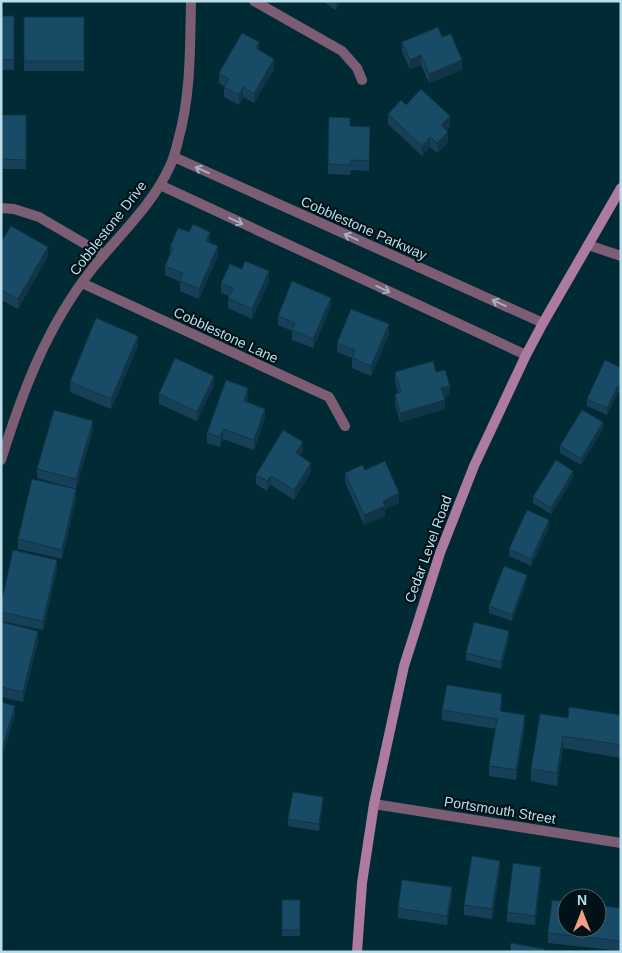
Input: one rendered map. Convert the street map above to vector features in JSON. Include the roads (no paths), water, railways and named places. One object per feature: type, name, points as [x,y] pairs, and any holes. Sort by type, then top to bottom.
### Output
[{"type":"main road","name":"Cedar Level Road","points":[[357,952],[362,883],[374,804],[404,666],[440,553],[474,466],[526,355],[621,188]]},
{"type":"street","name":"Cobblestone Drive","points":[[1,460],[28,379],[70,299],[104,255],[134,221],[160,186],[170,167],[182,128],[188,92],[191,1]]},
{"type":"street","points":[[254,1],[342,50],[357,68],[362,80]]},
{"type":"street","name":"Cobblestone Parkway","points":[[174,157],[543,324]]},
{"type":"street","points":[[160,186],[526,355]]},
{"type":"street","points":[[1,208],[14,208],[39,217],[104,255]]},
{"type":"street","points":[[588,245],[621,256]]},
{"type":"street","name":"Cobblestone Lane","points":[[82,283],[329,398],[345,426]]},
{"type":"street","name":"Portsmouth Street","points":[[374,804],[621,843]]}]
